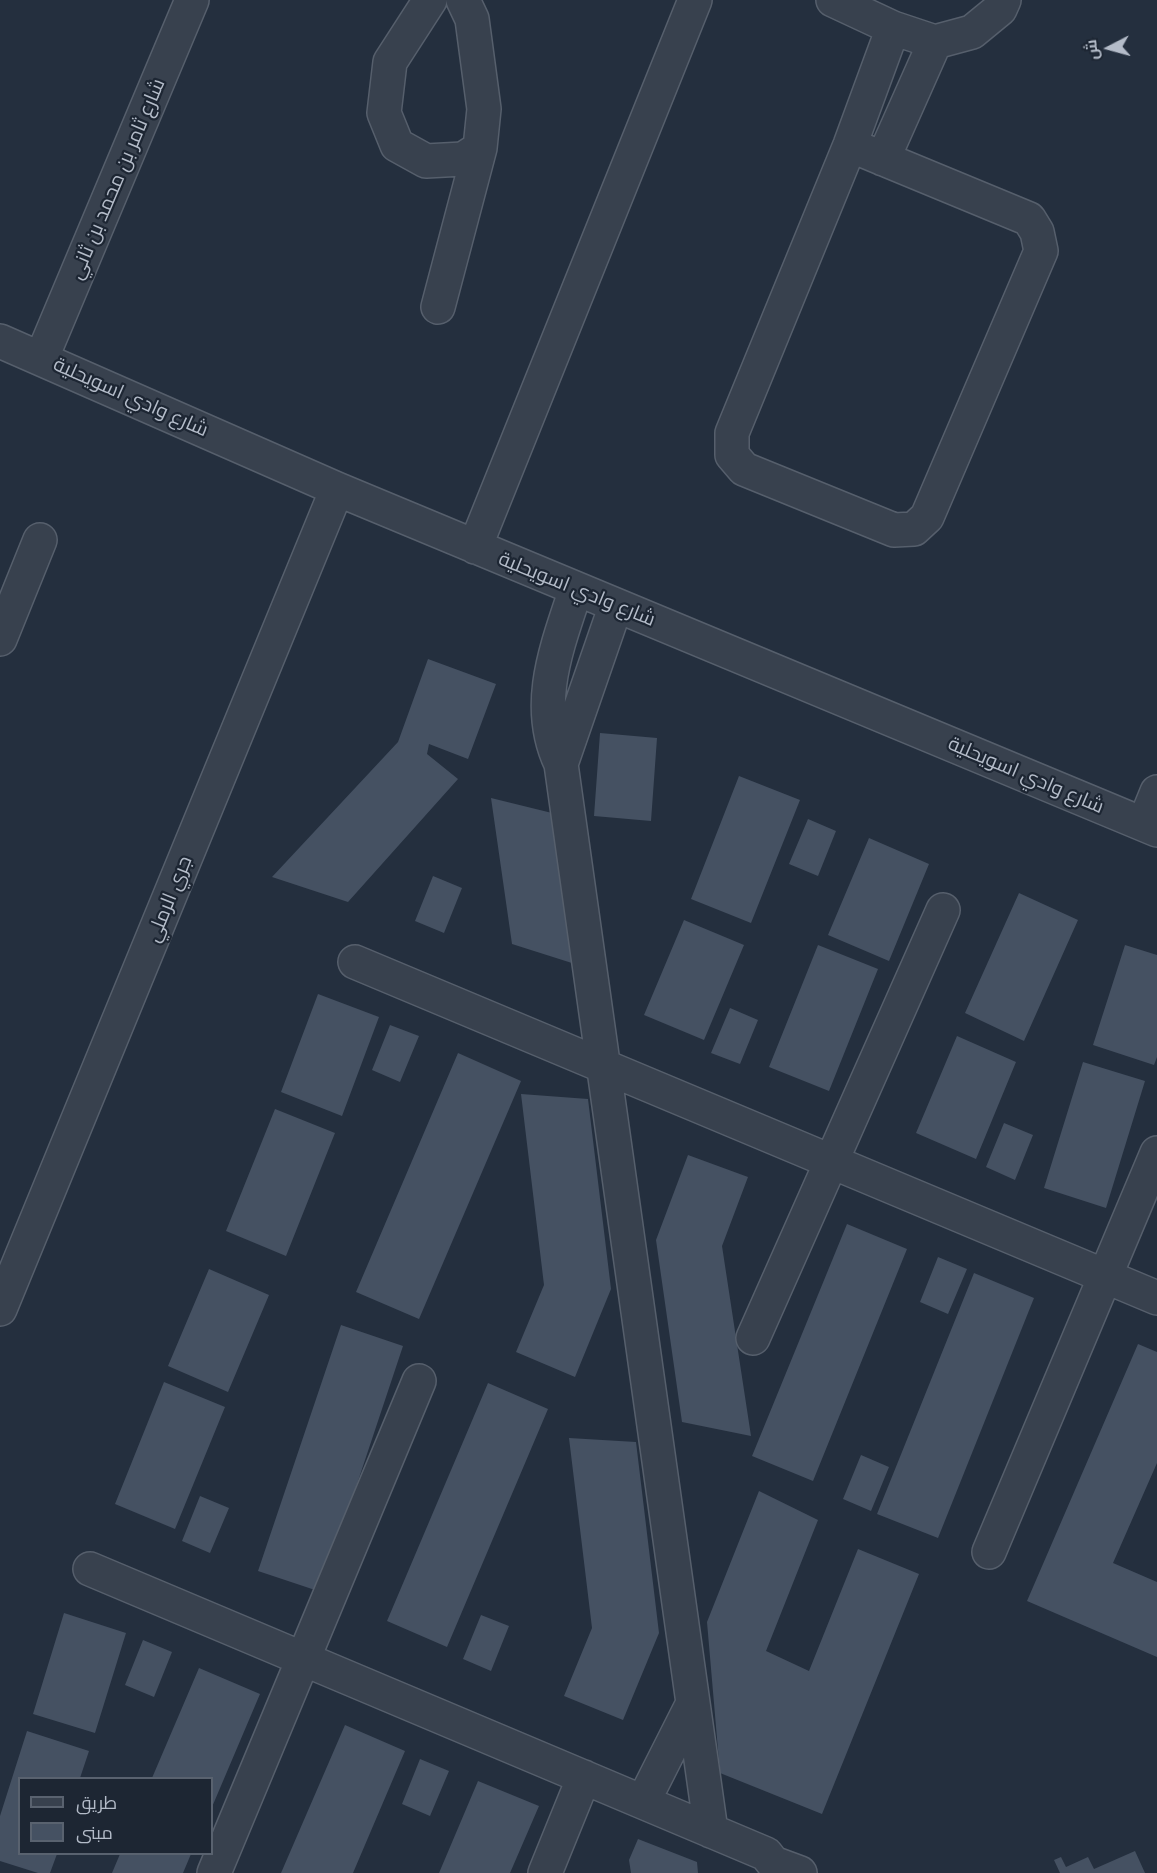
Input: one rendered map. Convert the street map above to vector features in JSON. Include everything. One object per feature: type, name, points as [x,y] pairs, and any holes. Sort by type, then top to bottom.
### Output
[{"type":"street","name":"شارع ثامر بن محمد بن ثاني","points":[[42,357],[192,0]]},
{"type":"street","points":[[430,0],[390,62],[384,112],[397,145],[426,161],[463,159],[480,148]]},
{"type":"street","points":[[438,306],[480,148],[484,109],[472,19],[463,0]]},
{"type":"street","points":[[475,547],[695,0]]},
{"type":"street","points":[[833,0],[892,28],[935,42],[972,32],[1000,9],[1004,0]]},
{"type":"street","points":[[850,144],[1029,219],[1037,232],[1041,251],[927,517],[914,529],[894,530],[797,491],[744,469],[732,454],[732,433],[850,144],[892,28]]},
{"type":"street","points":[[883,159],[935,42]]},
{"type":"street","name":"شارع وادي اسويحلية","points":[[0,340],[338,489],[1150,827]]},
{"type":"street","name":"جري الرملي","points":[[0,1309],[338,489]]},
{"type":"street","points":[[0,639],[40,540]]},
{"type":"street","points":[[576,589],[548,683],[549,731],[561,764],[711,1831]]},
{"type":"street","points":[[561,764],[616,605]]},
{"type":"street","points":[[1150,827],[1157,792]]},
{"type":"street","points":[[753,1338],[943,910]]},
{"type":"street","points":[[355,962],[1157,1298]]},
{"type":"street","points":[[990,1552],[1157,1153]]},
{"type":"street","points":[[214,1873],[419,1381]]},
{"type":"street","points":[[90,1569],[766,1854],[782,1870]]},
{"type":"street","points":[[643,1802],[692,1705]]},
{"type":"street","points":[[544,1873],[584,1777]]},
{"type":"building","points":[[428,659],[496,684],[468,759],[429,744],[427,754],[458,779],[348,902],[272,877],[398,742]]},
{"type":"building","points":[[600,733],[657,738],[651,821],[594,816]]},
{"type":"building","points":[[739,776],[800,800],[751,923],[691,899]]},
{"type":"building","points":[[491,798],[552,813],[575,964],[512,944]]},
{"type":"building","points":[[808,819],[836,831],[818,876],[789,864]]},
{"type":"building","points":[[869,838],[929,864],[889,961],[828,935]]},
{"type":"building","points":[[433,876],[462,888],[444,933],[415,921]]},
{"type":"building","points":[[1019,893],[1078,920],[1024,1041],[965,1013]]},
{"type":"building","points":[[684,920],[744,945],[704,1040],[644,1015]]},
{"type":"building","points":[[818,945],[878,969],[829,1091],[769,1067]]},
{"type":"building","points":[[1125,945],[1157,955],[1157,1057],[1154,1065],[1093,1045]]},
{"type":"building","points":[[318,994],[379,1017],[342,1116],[281,1092]]},
{"type":"building","points":[[730,1008],[758,1020],[740,1064],[711,1053]]},
{"type":"building","points":[[390,1025],[419,1036],[400,1082],[372,1070]]},
{"type":"building","points":[[957,1036],[1016,1062],[976,1159],[916,1133]]},
{"type":"building","points":[[458,1053],[521,1081],[419,1319],[356,1292]]},
{"type":"building","points":[[1083,1062],[1145,1081],[1106,1208],[1044,1188]]},
{"type":"building","points":[[521,1094],[588,1099],[611,1289],[575,1377],[516,1352],[544,1285]]},
{"type":"building","points":[[275,1109],[335,1133],[286,1256],[226,1231]]},
{"type":"building","points":[[1004,1123],[1033,1135],[1015,1180],[986,1167]]},
{"type":"building","points":[[688,1155],[748,1177],[722,1246],[751,1436],[682,1422],[656,1240]]},
{"type":"building","points":[[847,1224],[907,1249],[813,1481],[752,1456]]},
{"type":"building","points":[[938,1257],[967,1269],[948,1314],[920,1302]]},
{"type":"building","points":[[209,1269],[269,1295],[228,1392],[168,1366]]},
{"type":"building","points":[[974,1273],[1034,1298],[938,1538],[877,1514]]},
{"type":"building","points":[[341,1325],[403,1346],[321,1592],[258,1571]]},
{"type":"building","points":[[1138,1344],[1157,1352],[1157,1463],[1113,1563],[1157,1582],[1157,1657],[1027,1601]]},
{"type":"building","points":[[164,1382],[225,1407],[175,1529],[115,1504]]},
{"type":"building","points":[[488,1383],[548,1409],[447,1647],[387,1621]]},
{"type":"building","points":[[569,1438],[636,1442],[659,1633],[623,1720],[564,1696],[592,1628]]},
{"type":"building","points":[[861,1455],[889,1467],[871,1511],[843,1499]]},
{"type":"building","points":[[759,1491],[818,1520],[766,1651],[809,1671],[858,1549],[919,1574],[822,1814],[720,1773],[707,1622]]},
{"type":"building","points":[[200,1496],[229,1508],[210,1553],[182,1541]]},
{"type":"building","points":[[64,1613],[126,1633],[95,1733],[33,1714]]},
{"type":"building","points":[[481,1615],[509,1626],[491,1671],[463,1659]]},
{"type":"building","points":[[143,1640],[172,1652],[154,1697],[125,1685]]},
{"type":"building","points":[[199,1668],[260,1694],[213,1805],[213,1777],[152,1777]]},
{"type":"building","points":[[345,1725],[405,1751],[353,1873],[281,1873]]},
{"type":"building","points":[[27,1731],[89,1751],[80,1777],[18,1777],[18,1855],[57,1855],[50,1873],[38,1873],[0,1861],[0,1816]]},
{"type":"building","points":[[420,1759],[449,1771],[430,1816],[402,1804]]},
{"type":"building","points":[[478,1781],[539,1806],[510,1873],[439,1873]]},
{"type":"building","points":[[638,1839],[697,1862],[698,1873],[631,1873],[629,1860]]},
{"type":"building","points":[[1135,1851],[1145,1873],[1060,1873],[1054,1860],[1061,1857],[1066,1867],[1088,1857],[1094,1869]]},
{"type":"building","points":[[120,1855],[191,1855],[183,1873],[112,1873]]}]
